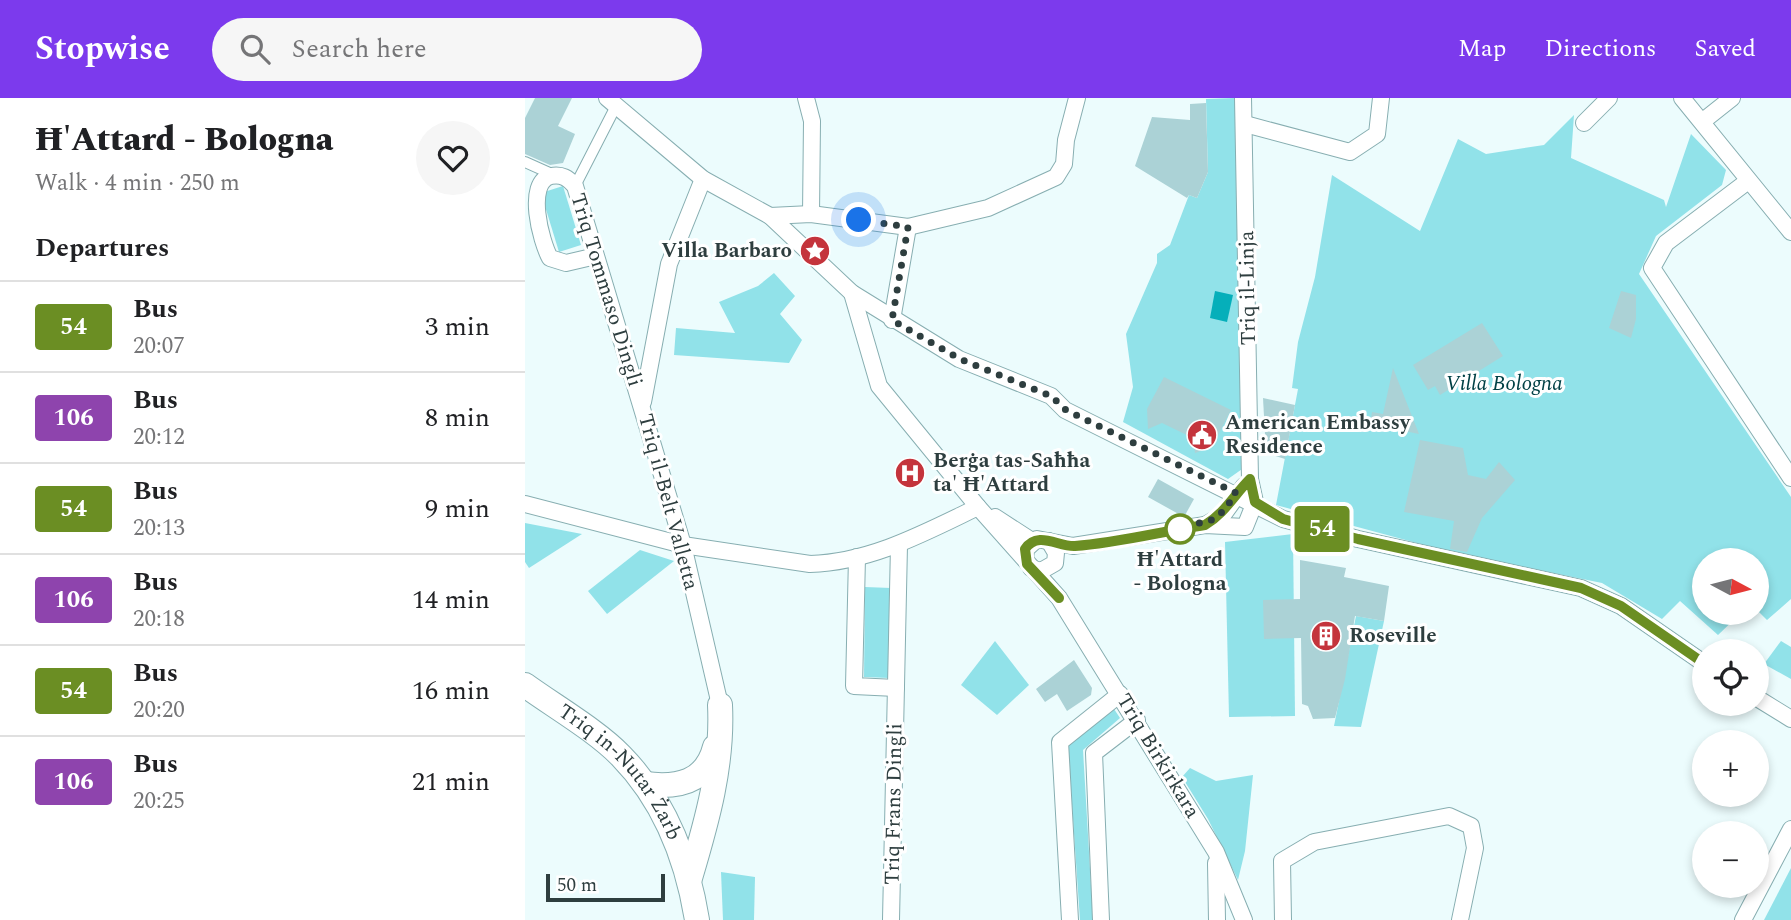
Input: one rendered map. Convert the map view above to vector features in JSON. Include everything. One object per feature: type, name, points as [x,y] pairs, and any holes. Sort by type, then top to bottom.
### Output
[{"type":"highway","name":"Triq in-Nutar Żarb","points":[[525,685],[620,755],[645,784],[667,817],[690,878],[698,920]]},
{"type":"highway","points":[[645,784],[670,787],[686,783],[700,774],[712,759],[720,705]]},
{"type":"highway","points":[[690,878],[705,826],[722,745],[720,705]]},
{"type":"street","points":[[806,98],[812,121],[811,214]]},
{"type":"street","points":[[770,216],[811,214],[908,227],[988,208],[1056,177],[1064,164],[1066,140],[1077,98]]},
{"type":"street","name":"Triq il-Linja","points":[[1243,98],[1250,479],[1255,502]]},
{"type":"street","points":[[1245,124],[1350,152],[1377,134],[1381,98]]},
{"type":"street","points":[[1584,123],[1609,98]]},
{"type":"street","points":[[1682,98],[1791,232]]},
{"type":"street","points":[[1703,121],[1732,98]]},
{"type":"street","points":[[565,179],[611,103],[627,113],[703,179],[770,216],[852,293],[892,320],[960,359],[1051,396],[1066,410],[1255,502],[1283,519],[1346,536],[1581,588],[1607,597],[1692,655]]},
{"type":"street","points":[[525,162],[565,179]]},
{"type":"street","points":[[565,179],[544,178],[537,186],[535,198],[546,251],[557,262],[596,256]]},
{"type":"street","name":"Triq Tommaso Dingli","points":[[565,179],[596,256],[642,404]]},
{"type":"street","name":"Triq il-Belt Valletta","points":[[703,179],[669,264],[642,404],[683,545],[720,705]]},
{"type":"street","points":[[1748,181],[1666,243],[1652,268],[1791,478]]},
{"type":"street","points":[[892,320],[908,227]]},
{"type":"street","name":"Triq Birkirkara","points":[[852,293],[879,386],[978,507],[1059,598],[1216,852],[1244,920]]},
{"type":"street","points":[[1205,525],[1223,515],[1236,493],[1250,479]]},
{"type":"street","points":[[1073,546],[1041,572],[1028,564],[1025,549],[1041,541],[1073,546],[1205,525],[1245,527],[1255,502]]},
{"type":"street","points":[[525,504],[683,545],[810,564],[857,557],[899,545],[978,507]]},
{"type":"street","name":"Triq Birkirkara","points":[[978,507],[1055,548],[1054,563],[1059,598]]},
{"type":"street","name":"Triq Frans Dingli","points":[[891,920],[899,545]]},
{"type":"street","points":[[857,557],[854,686],[896,688]]},
{"type":"street","points":[[1070,920],[1060,742],[1120,694]]},
{"type":"street","points":[[1769,705],[1791,719]]},
{"type":"street","points":[[1101,920],[1094,753],[1136,720]]},
{"type":"street","points":[[1283,920],[1282,861],[1314,842],[1449,816],[1471,826],[1475,848],[1460,920]]},
{"type":"street","points":[[1743,920],[1791,829]]},
{"type":"street","points":[[1216,852],[1217,920]]},
{"type":"green space","points":[[1235,98],[1245,467],[1228,479],[1123,422],[1133,387],[1126,334],[1157,263],[1157,254],[1170,245],[1189,195],[1197,198],[1208,172],[1206,99]]},
{"type":"green space","name":"Villa Bologna","points":[[1574,115],[1571,158],[1664,200],[1666,207],[1691,134],[1726,170],[1722,185],[1656,236],[1639,274],[1791,497],[1791,599],[1769,618],[1769,548],[1692,548],[1692,612],[1680,601],[1662,619],[1602,583],[1450,552],[1276,505],[1298,389],[1292,388],[1298,342],[1315,277],[1332,175],[1420,231],[1458,139],[1486,154],[1544,145]]},
{"type":"green space","points":[[563,186],[581,245],[559,252],[541,193]]},
{"type":"green space","points":[[774,273],[795,296],[780,314],[802,340],[789,363],[674,355],[676,328],[735,333],[719,302],[758,286]]},
{"type":"green space","points":[[525,523],[582,534],[529,568],[525,562]]},
{"type":"green space","points":[[1293,534],[1295,716],[1229,717],[1225,542]]},
{"type":"green space","points":[[640,550],[674,561],[607,614],[588,591]]},
{"type":"green space","points":[[865,587],[891,588],[889,678],[864,677]]},
{"type":"green space","points":[[1356,616],[1384,621],[1361,727],[1334,726]]},
{"type":"green space","name":"Villa Bologna","points":[[1707,625],[1728,625],[1718,635]]},
{"type":"green space","points":[[995,641],[1029,685],[997,715],[961,685]]},
{"type":"green space","points":[[1781,641],[1791,647],[1791,679],[1769,667],[1769,657]]},
{"type":"green space","points":[[1114,709],[1120,718],[1083,750],[1093,920],[1080,920],[1068,746]]},
{"type":"green space","points":[[1190,768],[1216,781],[1253,775],[1245,851],[1238,880],[1208,819],[1182,777]]},
{"type":"green space","points":[[1791,868],[1791,920],[1764,920]]},
{"type":"green space","points":[[721,872],[755,877],[754,920],[723,920]]},
{"type":"shaded area","points":[[1215,291],[1233,295],[1227,322],[1210,318]]},
{"type":"building","points":[[535,98],[572,98],[558,126],[575,134],[563,163],[550,165],[525,154],[525,118]]},
{"type":"building","points":[[1206,103],[1208,172],[1197,198],[1189,195],[1187,198],[1135,166],[1152,117],[1190,120],[1190,104]]},
{"type":"building","points":[[1621,291],[1636,295],[1636,319],[1631,338],[1609,328]]},
{"type":"building","points":[[1482,323],[1503,356],[1440,395],[1435,386],[1428,390],[1413,365]]},
{"type":"building","points":[[1393,368],[1419,434],[1370,424],[1372,412],[1383,414]]},
{"type":"building","points":[[1164,377],[1231,410],[1212,447],[1195,453],[1193,438],[1162,423],[1148,429],[1147,409]]},
{"type":"building","points":[[1263,398],[1295,405],[1285,459],[1266,453]]},
{"type":"building","points":[[1420,440],[1463,448],[1468,475],[1486,479],[1499,462],[1515,480],[1482,518],[1467,552],[1450,549],[1454,521],[1404,512]]},
{"type":"building","points":[[1158,479],[1194,499],[1184,517],[1148,497]]},
{"type":"building","name":"Roseville","points":[[1300,560],[1346,568],[1344,577],[1389,586],[1384,621],[1355,616],[1345,679],[1335,718],[1313,719],[1308,706],[1302,704],[1301,638],[1264,639],[1263,600],[1300,599]]},
{"type":"building","points":[[1074,660],[1092,688],[1091,695],[1067,711],[1057,694],[1045,702],[1036,689]]},
{"type":"bus line","name":"54","points":[[1059,598],[1027,564],[1025,549],[1032,541],[1042,539],[1073,546],[1205,525],[1223,515],[1236,493],[1250,479],[1255,502],[1283,519],[1358,539],[1581,588],[1607,597],[1692,655]]},
{"type":"place","name":"Villa Barbaro","points":[[815,251]]},
{"type":"place","name":"American Embassy Residence","points":[[1202,435]]},
{"type":"place","name":"Berġa tas-Saħħa ta' Ħ'Attard","points":[[910,473]]},
{"type":"place","name":"Ħ'Attard - Bologna","points":[[1180,529]]},
{"type":"place","name":"Roseville","points":[[1326,636]]},
{"type":"route","points":[[859,220],[908,227],[892,320],[960,359],[1051,396],[1066,410],[1236,493],[1223,515],[1205,525],[1180,529]]}]
